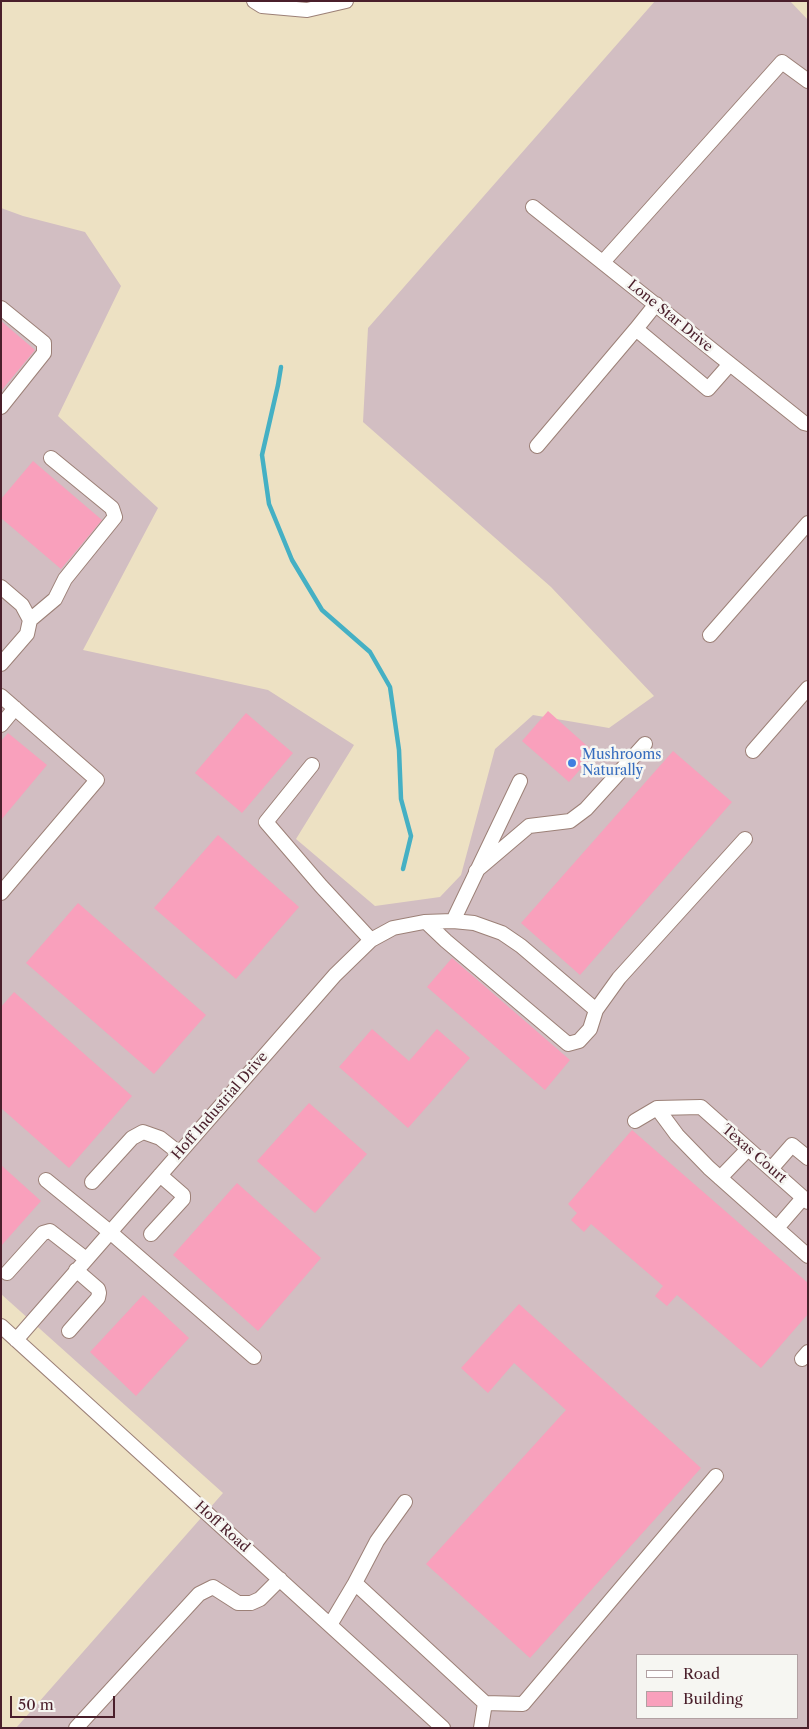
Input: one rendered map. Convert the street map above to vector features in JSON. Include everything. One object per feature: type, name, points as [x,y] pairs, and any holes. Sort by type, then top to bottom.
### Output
[{"type":"street","points":[[254,1],[262,6],[307,10],[346,1]]},
{"type":"street","points":[[603,262],[782,62],[808,81]]},
{"type":"street","name":"Lone Star Drive","points":[[533,207],[804,423],[808,424]]},
{"type":"street","points":[[537,446],[656,304]]},
{"type":"street","points":[[1,308],[44,344],[44,353],[1,407]]},
{"type":"street","points":[[636,329],[708,389],[730,364]]},
{"type":"street","points":[[1,664],[26,634],[30,620],[55,599],[69,573],[115,517],[112,508],[51,458]]},
{"type":"street","points":[[710,635],[808,523]]},
{"type":"street","points":[[1,587],[22,605],[30,620]]},
{"type":"street","points":[[753,751],[808,688]]},
{"type":"street","points":[[1,696],[97,780],[1,893]]},
{"type":"street","points":[[1,725],[15,708]]},
{"type":"street","points":[[476,871],[529,826],[570,821],[586,809],[645,744]]},
{"type":"street","points":[[312,765],[266,822],[371,940]]},
{"type":"street","points":[[453,921],[520,781]]},
{"type":"street","points":[[426,922],[568,1044],[579,1041],[590,1029],[596,1010],[619,978],[746,839]]},
{"type":"street","name":"Hoff Industrial Drive","points":[[16,1340],[335,975],[371,940],[393,928],[426,922],[453,921],[474,923],[502,933],[521,946],[596,1010]]},
{"type":"street","name":"Texas Court","points":[[658,1108],[701,1107],[806,1200]]},
{"type":"street","points":[[635,1121],[658,1108],[677,1135],[720,1178],[808,1256]]},
{"type":"street","points":[[92,1182],[132,1138],[143,1132],[160,1138],[179,1153]]},
{"type":"street","points":[[771,1169],[792,1145],[808,1158]]},
{"type":"street","points":[[720,1178],[748,1149]]},
{"type":"street","points":[[151,1234],[183,1199],[183,1195],[160,1174]]},
{"type":"street","points":[[46,1180],[110,1232],[254,1356]]},
{"type":"street","points":[[777,1228],[806,1200]]},
{"type":"street","points":[[7,1274],[43,1232],[50,1231],[55,1234],[86,1259]]},
{"type":"street","points":[[69,1331],[98,1298],[99,1293],[98,1289],[76,1270]]},
{"type":"street","name":"Hoff Road","points":[[1,1326],[442,1728]]},
{"type":"street","points":[[355,1584],[485,1703],[523,1704],[716,1476]]},
{"type":"street","points":[[330,1626],[355,1584],[376,1541],[405,1502]]},
{"type":"street","points":[[76,1728],[199,1594],[213,1587],[238,1603],[251,1603],[260,1599],[280,1580]]},
{"type":"street","points":[[481,1728],[485,1703]]},
{"type":"shaded area","points":[[655,1],[790,1],[808,20],[808,1728],[16,1728],[223,1493],[1,1294],[1,208],[23,216],[85,232],[121,286],[58,416],[158,508],[83,650],[268,690],[354,745],[296,839],[375,906],[440,897],[461,875],[495,749],[533,715],[609,728],[654,696],[551,587],[363,422],[368,328]]},
{"type":"building","points":[[1,321],[35,350],[1,391]]},
{"type":"building","points":[[33,461],[102,520],[61,569],[1,518],[1,499]]},
{"type":"building","points":[[548,711],[595,753],[569,782],[522,741]]},
{"type":"building","points":[[246,713],[293,753],[242,813],[195,773]]},
{"type":"building","points":[[8,733],[47,765],[1,820],[1,741]]},
{"type":"building","points":[[673,751],[732,802],[580,975],[521,923]]},
{"type":"building","points":[[218,835],[299,907],[236,979],[154,908]]},
{"type":"building","points":[[78,903],[206,1015],[154,1074],[26,963]]},
{"type":"building","points":[[452,958],[570,1060],[545,1090],[427,987]]},
{"type":"building","points":[[14,992],[132,1096],[69,1168],[1,1108],[1,1007]]},
{"type":"building","points":[[372,1029],[409,1061],[437,1029],[470,1058],[408,1128],[339,1067]]},
{"type":"building","points":[[309,1103],[367,1154],[315,1213],[257,1161]]},
{"type":"building","points":[[632,1130],[808,1283],[808,1314],[761,1368],[677,1295],[667,1306],[655,1296],[663,1286],[591,1224],[584,1232],[571,1220],[577,1213],[568,1204]]},
{"type":"building","points":[[1,1165],[41,1201],[1,1246]]},
{"type":"building","points":[[237,1183],[321,1258],[258,1331],[173,1255]]},
{"type":"building","points":[[143,1295],[189,1338],[136,1396],[90,1352]]},
{"type":"building","points":[[519,1304],[701,1468],[530,1658],[426,1564],[566,1410],[514,1363],[488,1393],[461,1368]]},
{"type":"waterway","points":[[281,367],[262,455],[269,504],[292,560],[322,610],[370,652],[390,687],[399,750],[401,799],[411,836],[403,869]]},
{"type":"place","name":"Mushrooms Naturally","points":[[572,763]]}]
